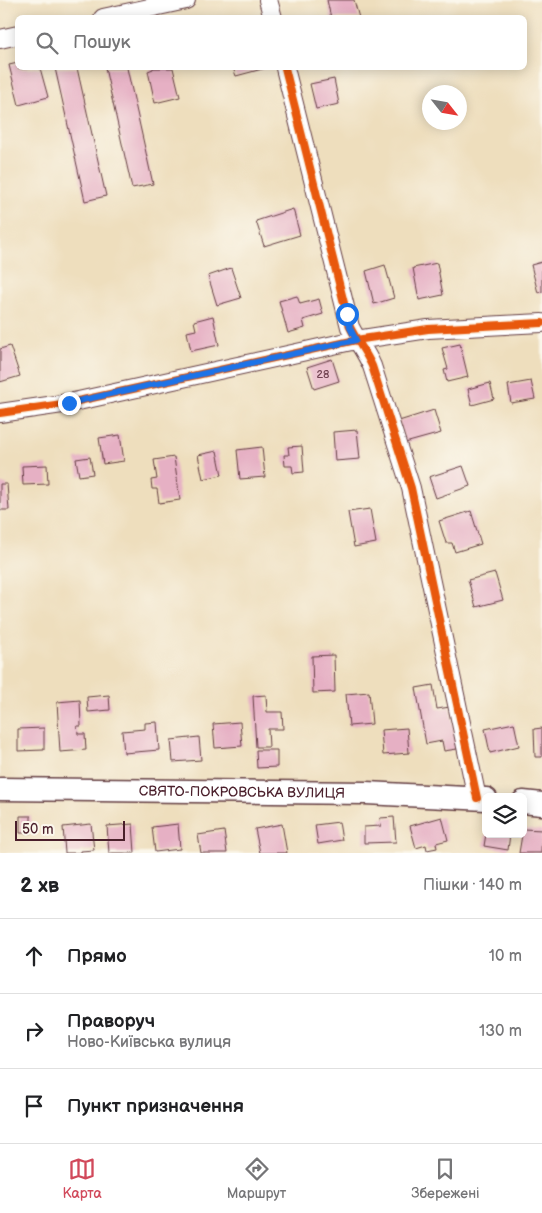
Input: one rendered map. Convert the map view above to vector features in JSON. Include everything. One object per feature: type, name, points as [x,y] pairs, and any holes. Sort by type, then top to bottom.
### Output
[{"type":"main road","name":"СВЯТО-ПОКРОВСЬКА ВУЛИЦЯ","points":[[0,789],[366,793],[481,798]]},
{"type":"main road","points":[[527,802],[542,804]]},
{"type":"street","points":[[117,15],[186,0]]},
{"type":"street","points":[[268,0],[272,15]]},
{"type":"street","points":[[0,39],[15,36]]},
{"type":"street","points":[[286,70],[350,328],[356,340],[366,352],[372,366],[411,488],[481,798]]},
{"type":"street","points":[[0,413],[69,403],[356,340],[428,328],[542,323]]},
{"type":"building","points":[[327,0],[354,0],[358,15],[330,15]]},
{"type":"building","points":[[15,64],[15,70],[41,70],[48,97],[19,105],[9,65]]},
{"type":"building","points":[[55,70],[77,70],[106,196],[85,201]]},
{"type":"building","points":[[105,70],[127,70],[153,184],[132,188]]},
{"type":"building","points":[[173,70],[180,97],[155,103],[148,71]]},
{"type":"building","points":[[234,70],[258,70],[236,76]]},
{"type":"building","points":[[334,79],[339,104],[316,109],[310,84]]},
{"type":"building","points":[[293,209],[300,235],[264,246],[256,221]]},
{"type":"building","points":[[542,262],[542,292],[538,293],[531,265]]},
{"type":"building","points":[[437,263],[443,295],[419,300],[413,268]]},
{"type":"building","points":[[385,265],[394,298],[374,304],[366,271]]},
{"type":"building","points":[[231,268],[241,298],[217,305],[208,276]]},
{"type":"building","points":[[297,296],[300,304],[319,299],[323,314],[303,320],[305,328],[288,333],[279,301]]},
{"type":"building","points":[[213,316],[219,345],[191,351],[187,332],[196,330],[194,321]]},
{"type":"building","points":[[460,344],[468,377],[447,382],[444,370],[448,369],[442,348]]},
{"type":"building","points":[[10,346],[20,376],[0,382],[0,349]]},
{"type":"building","points":[[332,359],[339,381],[314,389],[307,367]]},
{"type":"building","points":[[531,381],[535,399],[511,403],[508,385]]},
{"type":"building","points":[[490,383],[494,399],[472,405],[468,389]]},
{"type":"building","points":[[434,410],[441,433],[405,443],[399,421]]},
{"type":"building","points":[[357,430],[360,459],[335,461],[333,432]]},
{"type":"building","points":[[120,435],[124,461],[103,464],[99,438]]},
{"type":"building","points":[[302,446],[304,472],[293,473],[292,466],[285,466],[284,455],[289,455],[288,447]]},
{"type":"building","points":[[262,447],[265,477],[240,479],[237,450]]},
{"type":"building","points":[[217,451],[222,475],[203,479],[198,455]]},
{"type":"building","points":[[90,457],[93,474],[79,476],[76,459]]},
{"type":"building","points":[[174,457],[180,500],[159,503],[157,489],[152,489],[151,480],[157,479],[154,460]]},
{"type":"building","points":[[47,465],[48,484],[23,485],[22,466]]},
{"type":"building","points":[[463,466],[470,486],[436,498],[429,477]]},
{"type":"building","points":[[0,484],[7,484],[9,510],[0,510]]},
{"type":"building","points":[[370,509],[376,543],[354,547],[348,512]]},
{"type":"building","points":[[471,511],[481,544],[455,552],[452,543],[446,543],[439,521]]},
{"type":"building","points":[[495,573],[503,600],[476,607],[468,580]]},
{"type":"building","points":[[334,655],[335,692],[313,693],[312,656]]},
{"type":"building","points":[[433,685],[437,709],[450,707],[457,749],[444,751],[442,741],[426,744],[416,688]]},
{"type":"building","points":[[369,692],[372,724],[349,726],[346,694]]},
{"type":"building","points":[[109,695],[110,710],[88,712],[87,697]]},
{"type":"building","points":[[266,695],[267,712],[282,712],[283,729],[268,729],[269,747],[256,747],[253,696]]},
{"type":"building","points":[[80,700],[81,726],[77,726],[78,734],[85,734],[86,750],[60,752],[57,702]]},
{"type":"building","points":[[157,722],[159,750],[124,753],[122,731],[145,729],[145,723]]},
{"type":"building","points":[[240,722],[242,746],[215,748],[213,724]]},
{"type":"building","points":[[514,723],[519,746],[490,753],[485,729]]},
{"type":"building","points":[[44,728],[44,750],[18,751],[18,729]]},
{"type":"building","points":[[407,728],[409,753],[383,755],[381,730]]},
{"type":"building","points":[[542,728],[542,757],[535,757],[534,729]]},
{"type":"building","points":[[199,737],[201,760],[173,762],[171,740]]},
{"type":"building","points":[[256,750],[277,750],[277,767],[257,768]]},
{"type":"building","points":[[20,816],[31,816],[31,833],[20,833]]},
{"type":"building","points":[[394,817],[396,842],[364,843],[364,827],[381,826],[380,818]]},
{"type":"building","points":[[442,817],[448,840],[436,843],[437,848],[427,850],[426,845],[416,848],[410,826]]},
{"type":"building","points":[[339,822],[342,840],[318,844],[315,825]]},
{"type":"building","points":[[91,824],[94,850],[81,851],[81,853],[65,853],[63,827]]},
{"type":"building","points":[[133,824],[135,853],[109,853],[107,826]]},
{"type":"building","points":[[178,824],[180,849],[155,852],[152,827]]},
{"type":"building","points":[[282,824],[287,853],[260,853],[255,829]]},
{"type":"building","points":[[527,829],[542,830],[541,853],[519,853],[522,838],[527,838]]},
{"type":"building","points":[[224,831],[227,853],[201,853],[198,835]]},
{"type":"building","points":[[485,838],[510,838],[508,850],[484,846]]},
{"type":"cycle path","points":[[286,70],[350,327],[372,366],[411,488],[477,798]]},
{"type":"cycle path","points":[[0,413],[69,403],[356,340],[428,329],[542,323]]},
{"type":"route","points":[[69,403],[356,340],[350,328],[347,314]]}]
